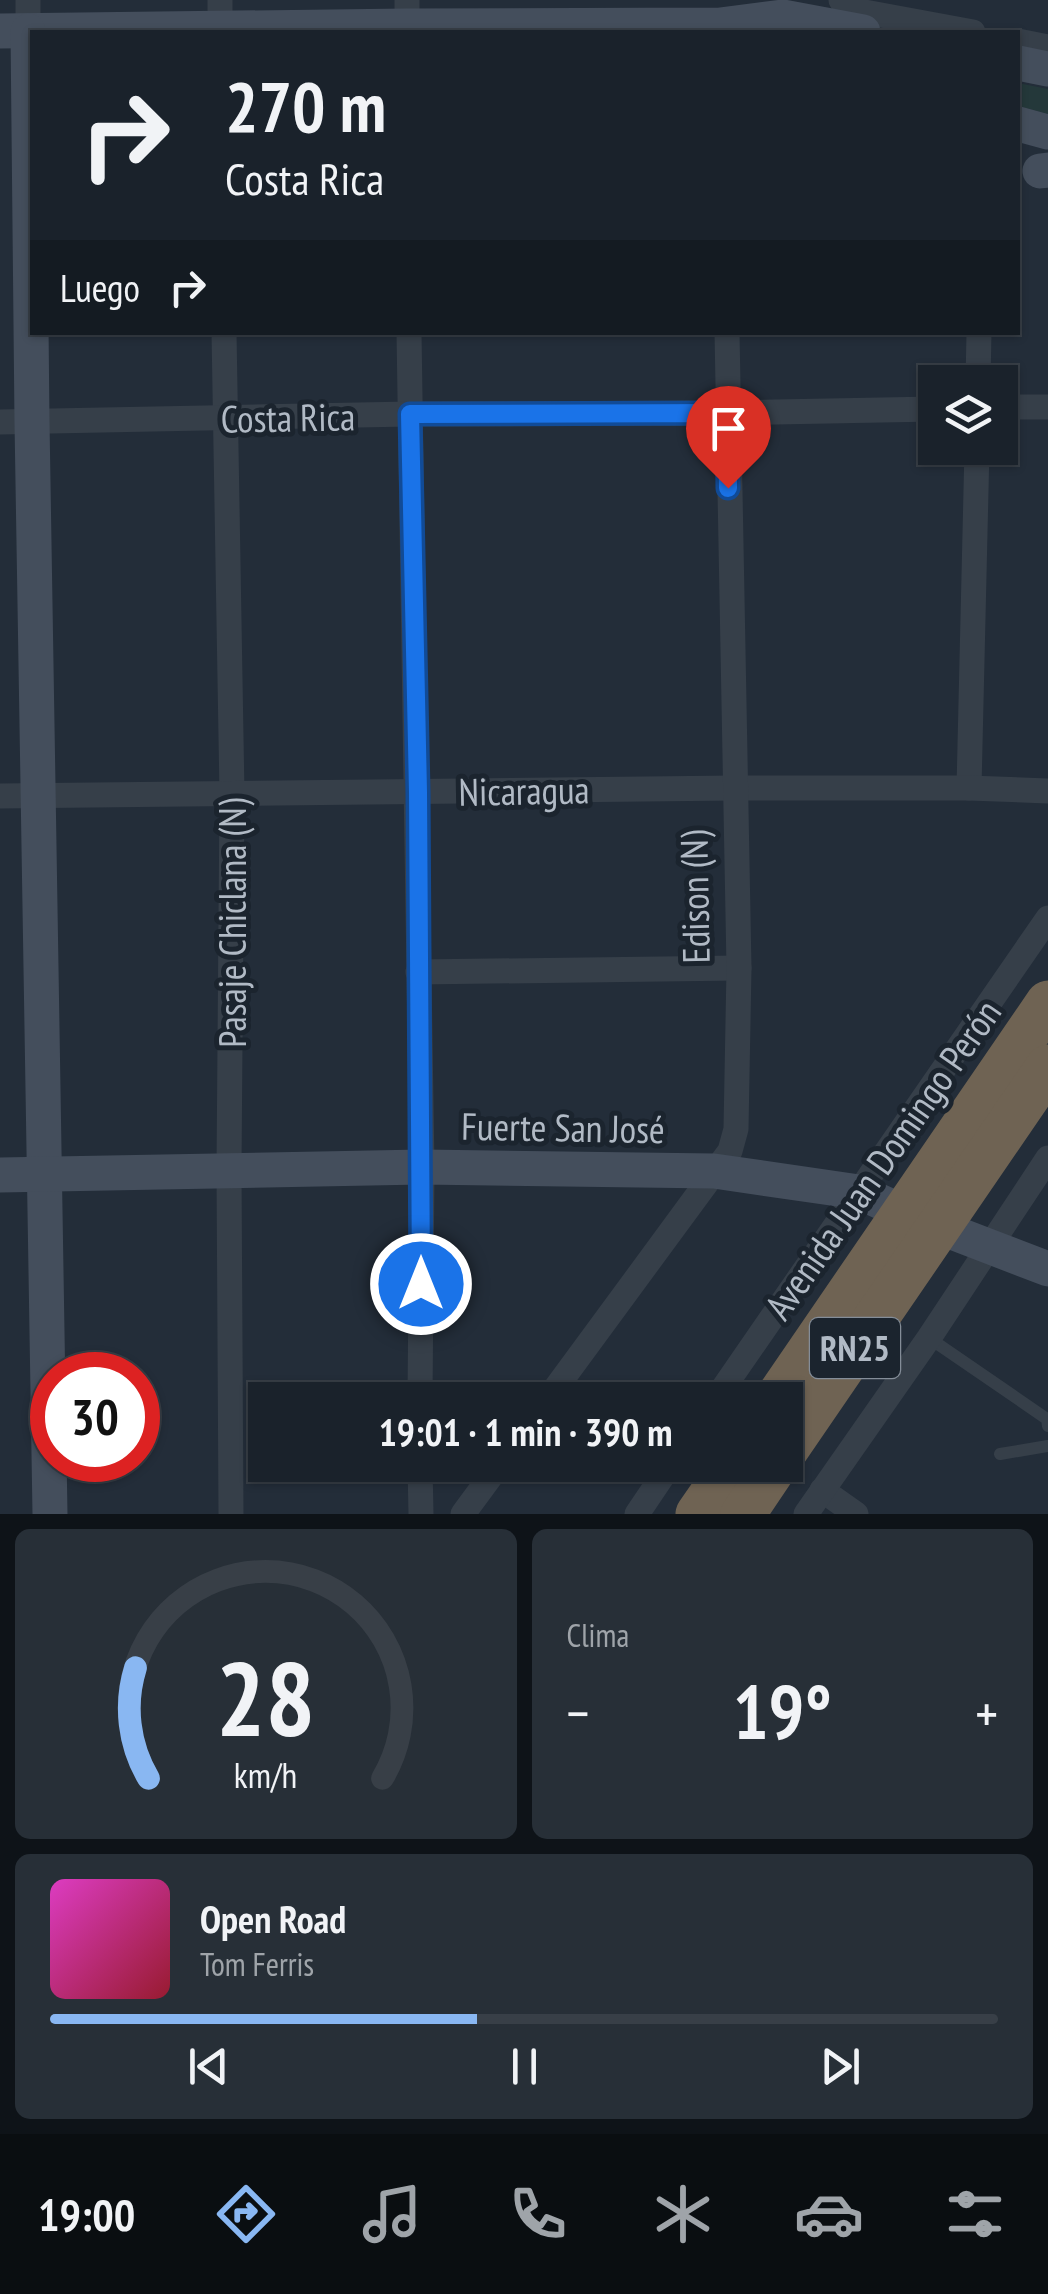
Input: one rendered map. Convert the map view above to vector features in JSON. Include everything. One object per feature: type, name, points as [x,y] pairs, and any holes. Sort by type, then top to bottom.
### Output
[{"type":"highway","name":"Avenida Juan Domingo Perón","points":[[803,1421],[1048,1003]]},
{"type":"highway","name":"Avenida Juan Domingo Perón","points":[[937,1196],[1048,1067]]},
{"type":"highway","name":"Avenida Juan Domingo Perón","points":[[791,1382],[911,1235]]},
{"type":"highway","points":[[698,1514],[720,1482]]},
{"type":"highway","points":[[742,1514],[764,1482]]},
{"type":"street","points":[[50,1514],[38,795],[16,422],[18,21],[722,23],[859,11],[962,30]]},
{"type":"street","points":[[1020,41],[1048,47]]},
{"type":"street","points":[[1020,63],[1048,69]]},
{"type":"street","points":[[1020,125],[1048,132]]},
{"type":"street","name":"Pasaje Chiclana (N)","points":[[224,335],[232,794],[231,1514]]},
{"type":"street","points":[[409,335],[422,1167],[420,1382]]},
{"type":"street","name":"Edison (N)","points":[[559,1382],[730,1151],[736,1129],[739,968],[727,335]]},
{"type":"street","points":[[978,365],[979,335]]},
{"type":"street","points":[[1018,407],[1048,406]]},
{"type":"street","name":"Costa Rica","points":[[16,422],[918,409]]},
{"type":"street","points":[[969,788],[976,465]]},
{"type":"street","name":"Nicaragua","points":[[0,796],[735,788],[1048,791]]},
{"type":"street","name":"Avenida Juan Domingo Perón","points":[[727,1382],[1048,918]]},
{"type":"street","points":[[418,972],[739,968]]},
{"type":"street","points":[[806,1514],[1046,1165]]},
{"type":"street","name":"Fuerte San José","points":[[0,1175],[422,1167],[714,1171],[859,1192],[922,1221],[1048,1269]]},
{"type":"street","points":[[420,1482],[420,1514]]},
{"type":"street","points":[[463,1514],[487,1482]]},
{"type":"street","points":[[636,1514],[658,1482]]},
{"type":"street","points":[[822,1490],[856,1514]]},
{"type":"lane","points":[[929,1338],[1047,1419],[1048,1426]]},
{"type":"lane","points":[[1000,1454],[1048,1446]]},
{"type":"green space","points":[[1020,83],[1048,89],[1048,114],[1020,107]]},
{"type":"route","points":[[421,1284],[418,792],[410,414],[727,413],[728,488]]}]
